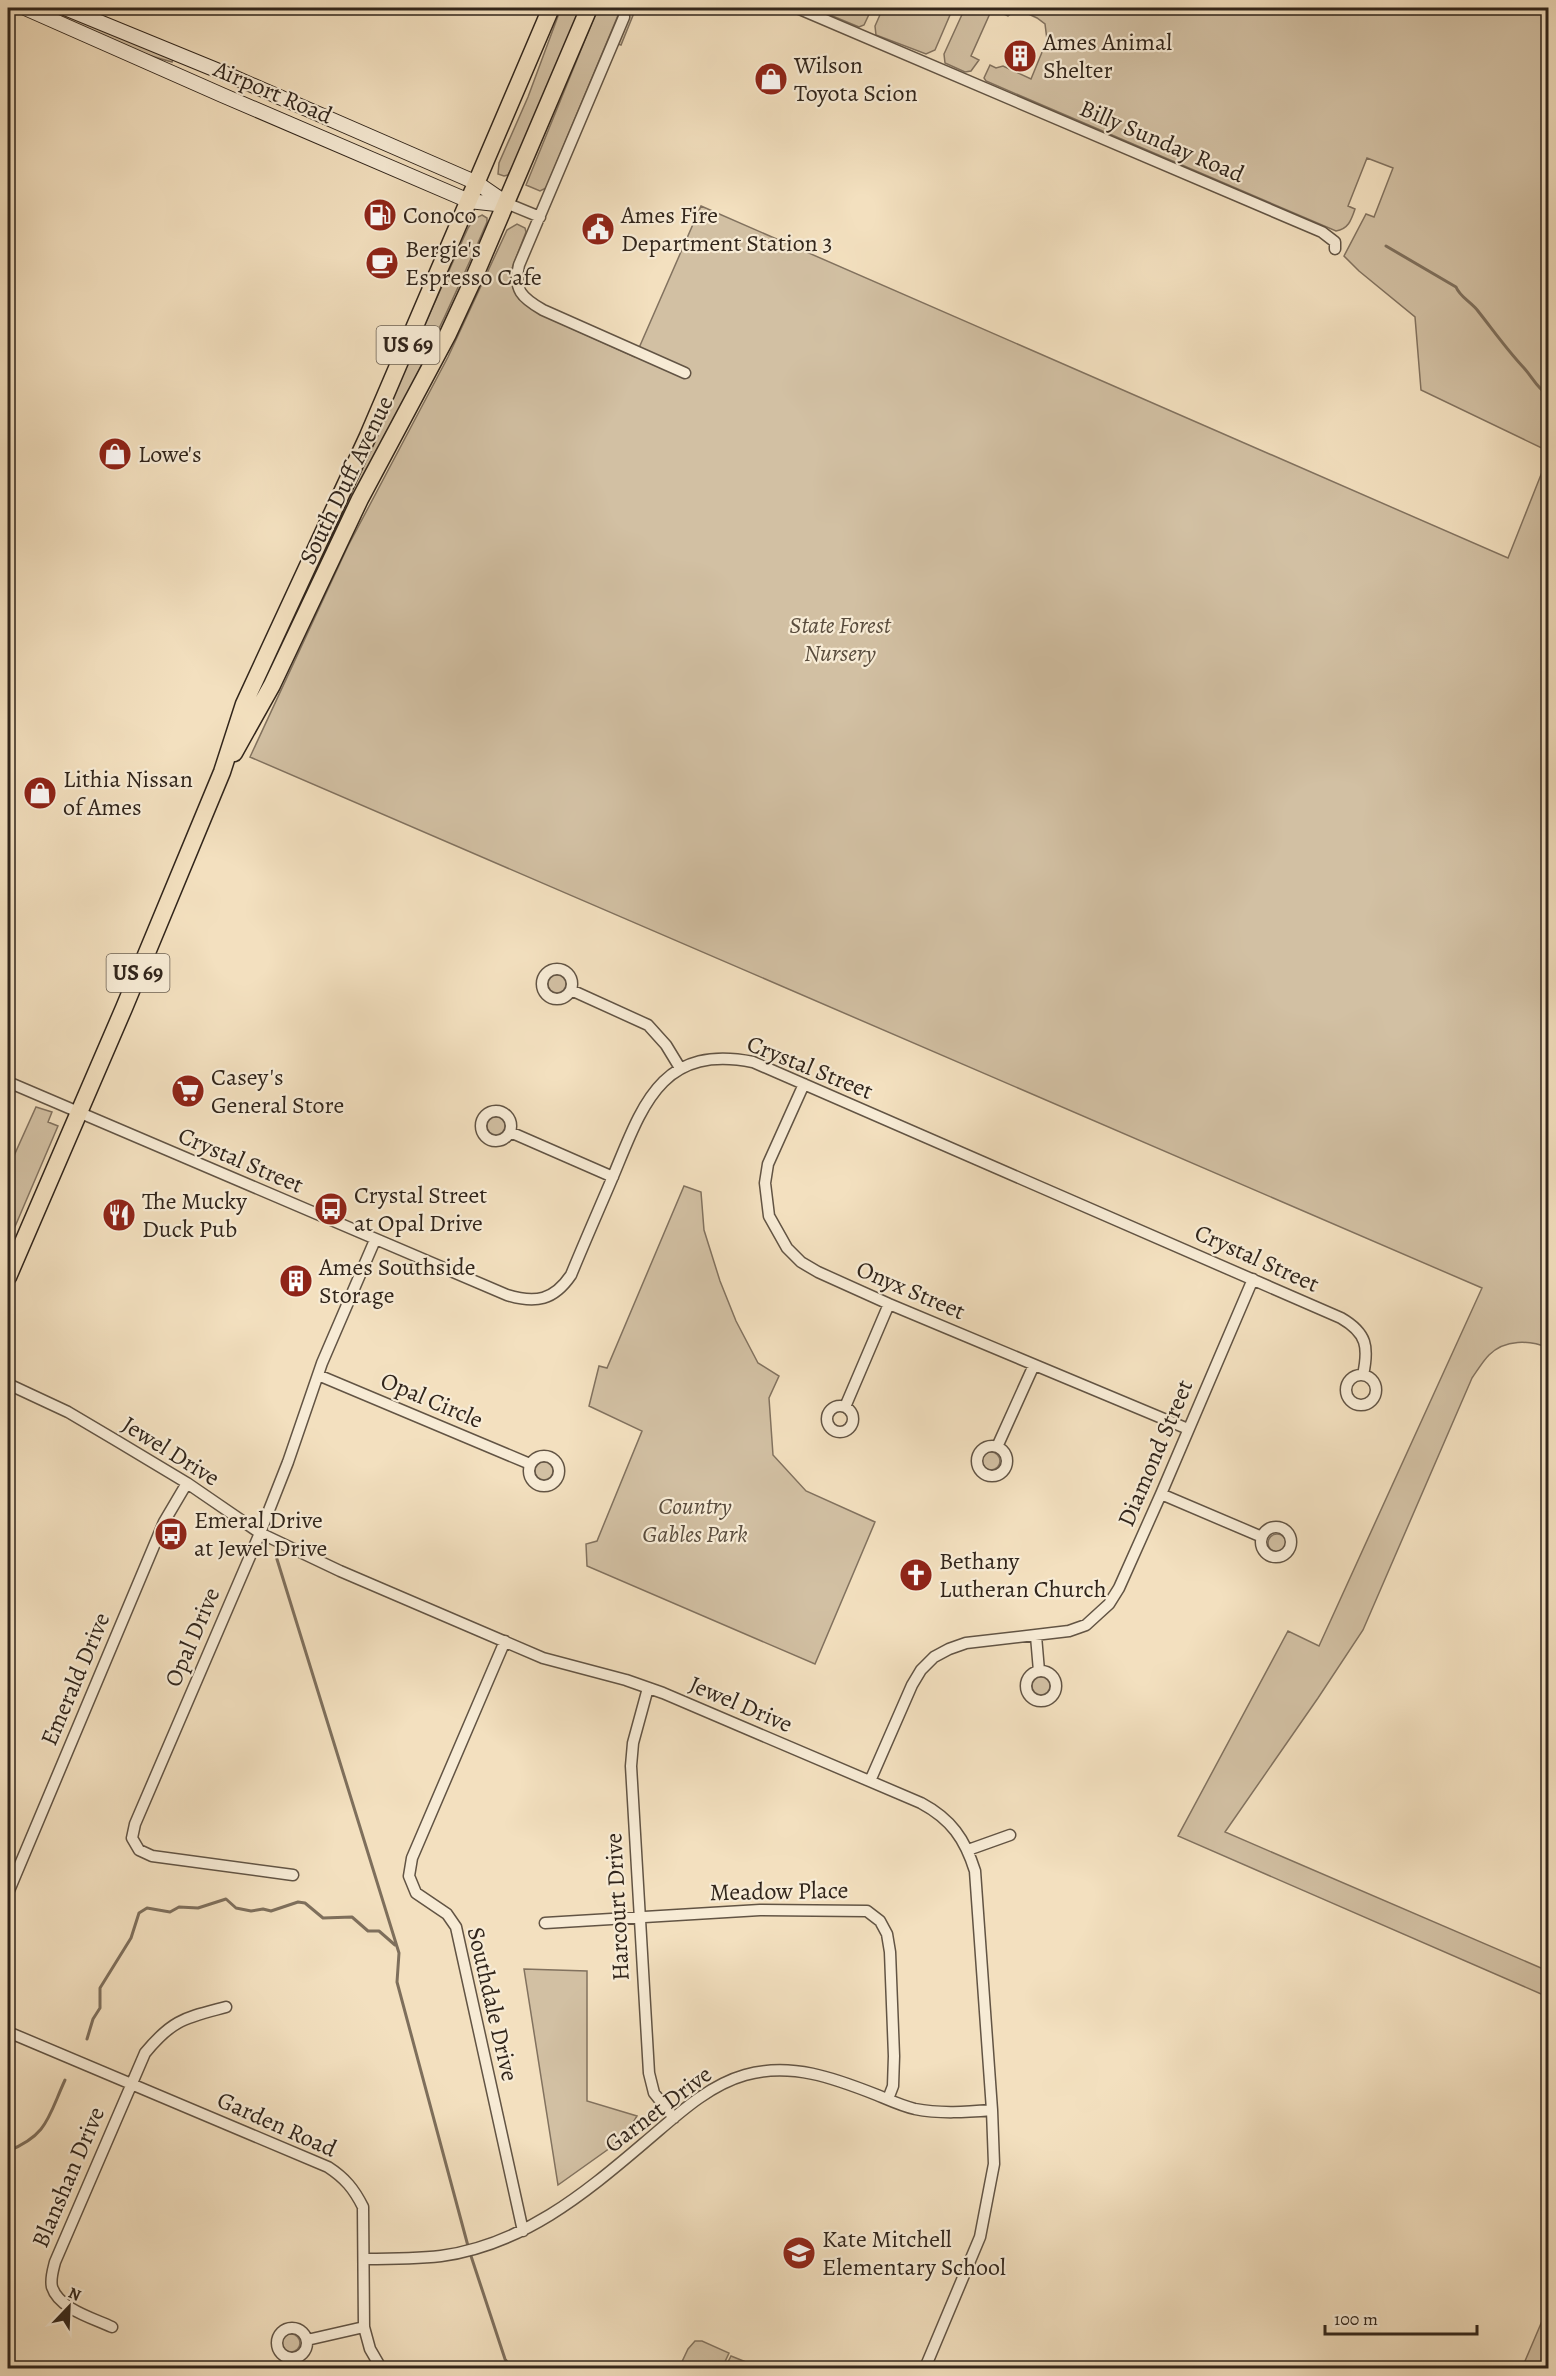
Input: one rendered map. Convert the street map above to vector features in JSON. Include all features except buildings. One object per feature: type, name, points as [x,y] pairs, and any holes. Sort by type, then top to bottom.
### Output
[{"type":"main road","name":"Airport Road","points":[[25,8],[470,201],[506,203]]},
{"type":"main road","name":"Airport Road","points":[[65,8],[231,76],[477,183],[506,203]]},
{"type":"main road","name":"South Duff Avenue","points":[[8,1276],[124,1008],[222,772],[244,704],[353,470],[551,8]]},
{"type":"main road","name":"South Duff Avenue","points":[[222,772],[244,739],[272,685],[360,499],[448,334],[589,8]]},
{"type":"street","name":"Billy Sunday Road","points":[[797,8],[1322,232],[1335,242],[1335,249]]},
{"type":"street","points":[[624,17],[517,273],[518,290],[526,300],[543,310],[685,373]]},
{"type":"street","name":"Airport Road","points":[[506,203],[540,218]]},
{"type":"street","points":[[571,990],[648,1025],[661,1039],[680,1068]]},
{"type":"street","name":"Crystal Street","points":[[8,1082],[375,1240],[521,1299],[546,1297],[557,1291],[571,1275],[649,1097],[680,1068],[711,1058],[731,1058],[753,1062],[1352,1324],[1360,1333],[1367,1349],[1364,1375]]},
{"type":"street","name":"Onyx Street","points":[[804,1084],[768,1164],[765,1183],[769,1216],[787,1248],[801,1262],[889,1304],[1188,1429]]},
{"type":"street","points":[[510,1132],[613,1177]]},
{"type":"street","name":"Opal Drive","points":[[293,1875],[152,1856],[139,1850],[132,1838],[135,1824],[260,1533],[288,1462],[318,1375],[375,1240]]},
{"type":"street","name":"Diamond Street","points":[[870,1781],[912,1684],[921,1670],[934,1657],[966,1643],[1036,1636],[1086,1626],[1109,1604],[1119,1588],[1161,1494],[1253,1279]]},
{"type":"street","points":[[845,1407],[889,1304]]},
{"type":"street","points":[[997,1447],[1034,1365]]},
{"type":"street","name":"Opal Circle","points":[[318,1375],[530,1464]]},
{"type":"street","name":"Jewel Drive","points":[[8,1384],[68,1412],[187,1483],[260,1533],[340,1571],[543,1658],[648,1688],[870,1781],[940,1813],[968,1850],[975,1871],[994,2164],[980,2237],[925,2368]]},
{"type":"street","name":"Emerald Drive","points":[[8,1893],[164,1522],[187,1483]]},
{"type":"street","points":[[1161,1494],[1262,1537]]},
{"type":"street","points":[[1036,1636],[1039,1671]]},
{"type":"street","name":"Southdale Drive","points":[[505,1641],[412,1858],[409,1876],[416,1893],[447,1914],[456,1927],[523,2231]]},
{"type":"street","name":"Harcourt Drive","points":[[648,1688],[633,1743],[631,1766],[638,1917],[649,2073],[654,2093],[674,2118]]},
{"type":"street","points":[[968,1850],[1010,1835]]},
{"type":"street","name":"Meadow Place","points":[[545,1923],[760,1910],[867,1911],[880,1921],[887,1934],[890,1952],[894,2056],[893,2086],[888,2099]]},
{"type":"street","name":"Blanshan Drive","points":[[112,2326],[72,2307],[60,2298],[52,2287],[55,2262],[145,2053],[162,2033],[184,2018],[226,2007]]},
{"type":"street","name":"Garden Road","points":[[8,2032],[328,2167],[344,2177],[363,2207],[364,2327],[370,2349],[381,2368]]},
{"type":"street","name":"Garnet Drive","points":[[364,2259],[443,2256],[487,2246],[523,2231],[548,2218],[586,2192],[701,2097],[744,2075],[767,2071],[801,2071],[834,2078],[915,2109],[992,2110]]},
{"type":"street","points":[[307,2340],[364,2327]]},
{"type":"green space","points":[[49,8],[173,59],[172,62],[108,39],[46,10]]},
{"type":"green space","points":[[561,8],[581,8],[515,163],[508,175],[498,174],[499,163],[528,97]]},
{"type":"green space","points":[[598,8],[636,8],[621,45],[618,44],[629,17],[619,13],[546,188],[540,191],[526,185]]},
{"type":"green space","points":[[813,8],[872,8],[864,25],[859,27]]},
{"type":"green space","points":[[883,8],[900,8],[911,12],[913,8],[953,8],[935,50],[926,54],[876,35],[875,26]]},
{"type":"green space","points":[[965,8],[1548,8],[1548,451],[1421,390],[1415,317],[1344,256],[1366,214],[1374,217],[1393,168],[1367,158],[1348,206],[1355,209],[1352,217],[1349,224],[1336,231],[986,81],[984,78],[990,65],[996,68],[1003,66],[1031,79],[1047,40],[1045,24],[1022,11],[1015,11],[1008,16],[992,9],[971,56],[979,60],[971,71],[965,72],[945,63],[944,54]]},
{"type":"green space","name":"State Forest Nursery","points":[[701,206],[1508,558],[1548,457],[1548,1348],[1533,1343],[1518,1342],[1495,1350],[1482,1363],[1472,1378],[1363,1630],[1225,1832],[1548,1971],[1548,1997],[1178,1836],[1288,1631],[1319,1646],[1482,1288],[250,757],[348,546],[448,357],[507,230],[517,224],[525,228],[526,232],[511,271],[511,281],[519,299],[542,315],[635,357]]},
{"type":"green space","points":[[482,215],[487,218],[487,222],[439,329],[405,400],[350,504],[345,503],[468,228],[474,219]]},
{"type":"green space","points":[[557,975],[563,978],[566,984],[563,990],[557,993],[551,990],[548,984],[551,978]]},
{"type":"green space","points":[[36,1107],[52,1112],[48,1122],[58,1126],[8,1243],[8,1169]]},
{"type":"green space","points":[[496,1117],[502,1120],[505,1126],[502,1132],[496,1135],[490,1132],[487,1126],[490,1120]]},
{"type":"green space","name":"Country Gables Park","points":[[684,1186],[701,1192],[704,1230],[720,1281],[736,1321],[758,1363],[779,1376],[769,1398],[773,1455],[806,1491],[875,1522],[815,1664],[587,1566],[586,1544],[597,1541],[642,1431],[589,1406],[599,1366],[607,1368]]},
{"type":"green space","points":[[991,1452],[997,1455],[1000,1461],[997,1467],[991,1470],[985,1467],[982,1461],[985,1455]]},
{"type":"green space","points":[[544,1462],[550,1465],[553,1471],[550,1477],[544,1480],[538,1477],[535,1471],[538,1465]]},
{"type":"green space","points":[[1277,1534],[1283,1537],[1286,1543],[1283,1549],[1277,1552],[1271,1549],[1268,1543],[1271,1537]]},
{"type":"green space","points":[[1041,1677],[1047,1680],[1050,1686],[1047,1692],[1041,1695],[1035,1692],[1032,1686],[1035,1680]]},
{"type":"green space","points":[[524,1969],[587,1971],[587,2101],[637,2116],[624,2138],[558,2185]]},
{"type":"green space","points":[[1548,2307],[1548,2368],[1522,2368]]},
{"type":"green space","points":[[291,2334],[299,2339],[300,2343],[295,2351],[291,2352],[283,2347],[282,2343],[287,2335]]},
{"type":"green space","points":[[695,2341],[702,2341],[729,2353],[722,2368],[679,2368],[688,2349]]},
{"type":"green space","points":[[731,2356],[761,2368],[725,2368]]},
{"type":"waterway","points":[[1386,246],[1456,287],[1548,395]]},
{"type":"waterway","points":[[276,1556],[399,1953],[397,1982],[468,2246]]},
{"type":"waterway","points":[[87,2039],[93,2019],[100,2008],[100,1988],[131,1938],[139,1913],[147,1908],[170,1912],[179,1907],[198,1908],[226,1899],[236,1908],[271,1911],[298,1902],[305,1903],[323,1918],[352,1917],[368,1931],[379,1931],[395,1945]]},
{"type":"waterway","points":[[8,2151],[21,2145],[39,2131],[50,2115],[65,2080]]},
{"type":"waterway","points":[[470,2253],[505,2359],[511,2368]]},
{"type":"place","name":"Ames Animal Shelter","points":[[1020,56]]},
{"type":"place","name":"Wilson Toyota Scion","points":[[771,79]]},
{"type":"place","name":"Conoco","points":[[380,215]]},
{"type":"place","name":"Ames Fire Department Station 3","points":[[598,229]]},
{"type":"place","name":"Bergie's Espresso Cafe","points":[[382,263]]},
{"type":"place","name":"Lowe's","points":[[115,454]]},
{"type":"place","name":"Lithia Nissan of Ames","points":[[40,793]]},
{"type":"place","name":"Casey's General Store","points":[[188,1091]]},
{"type":"place","name":"Crystal Street at Opal Drive","points":[[331,1209]]},
{"type":"place","name":"The Mucky Duck Pub","points":[[119,1215]]},
{"type":"place","name":"Ames Southside Storage","points":[[296,1281]]},
{"type":"place","name":"Emeral Drive at Jewel Drive","points":[[171,1534]]},
{"type":"place","name":"Bethany Lutheran Church","points":[[916,1575]]},
{"type":"place","name":"Kate Mitchell Elementary School","points":[[799,2253]]}]
